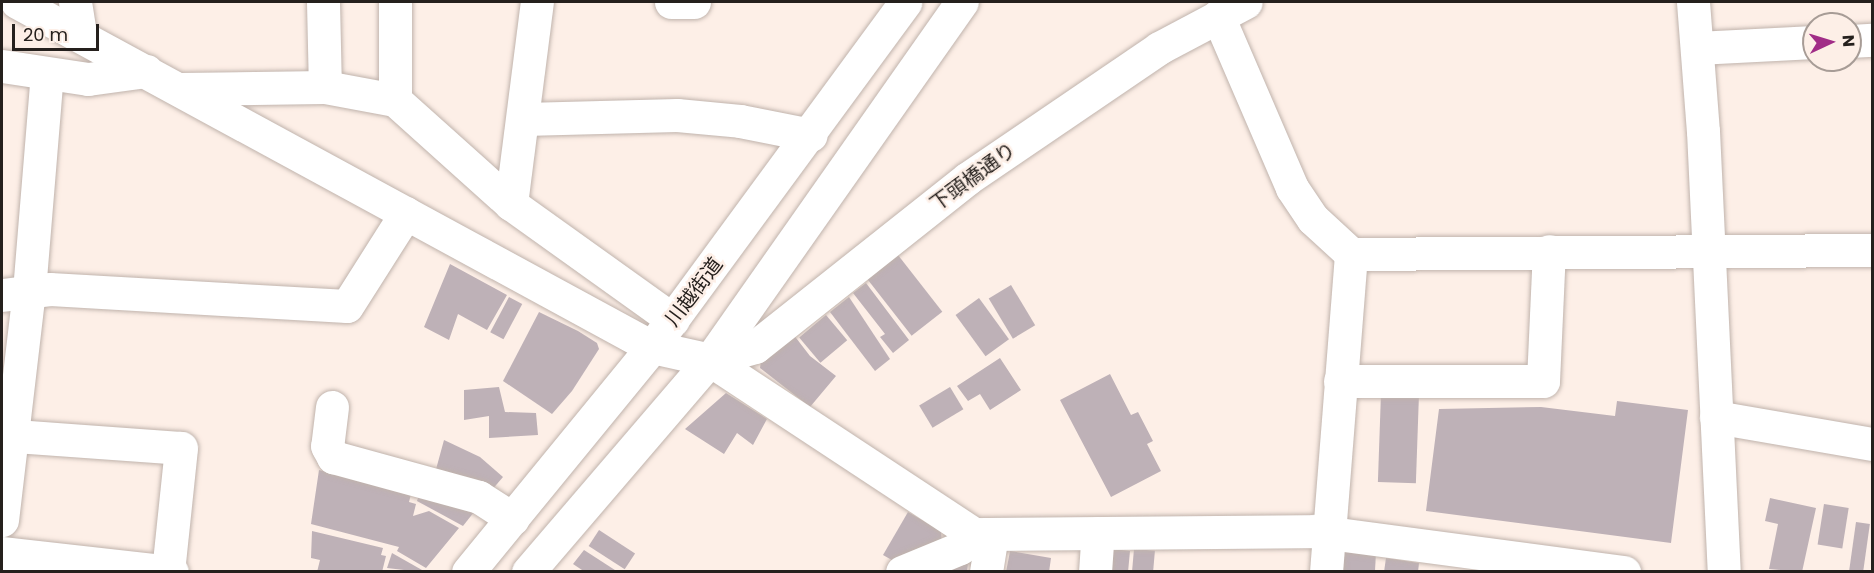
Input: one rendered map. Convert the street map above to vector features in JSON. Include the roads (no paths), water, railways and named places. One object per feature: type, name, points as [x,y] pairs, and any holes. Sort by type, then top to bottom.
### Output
[{"type":"main road","points":[[18,2],[652,347],[710,360],[983,534]]},
{"type":"main road","points":[[75,2],[80,34]]},
{"type":"main road","points":[[323,2],[325,87]]},
{"type":"main road","points":[[395,2],[395,100]]},
{"type":"main road","points":[[511,204],[524,119],[537,2]]},
{"type":"main road","points":[[671,2],[694,2]]},
{"type":"main road","name":"川越街道","points":[[468,572],[673,320],[811,135],[904,2]]},
{"type":"main road","points":[[528,572],[710,360],[962,2]]},
{"type":"main road","points":[[1693,2],[1710,249],[1724,572]]},
{"type":"main road","points":[[1232,9],[1292,188],[1313,219],[1351,254],[1710,249],[1872,250]]},
{"type":"main road","name":"下頭橋通り","points":[[710,360],[755,347],[968,178],[1159,48],[1232,9]]},
{"type":"main road","points":[[1697,48],[1802,43]]},
{"type":"main road","points":[[2,66],[47,75],[88,79],[146,72]]},
{"type":"main road","points":[[2,520],[14,436],[15,293],[47,75]]},
{"type":"main road","points":[[180,89],[325,87],[395,100],[511,204],[673,320]]},
{"type":"main road","points":[[524,119],[677,116],[740,121],[811,135]]},
{"type":"main road","points":[[15,293],[50,288],[347,306],[406,213]]},
{"type":"main road","points":[[1340,381],[1543,381],[1549,251]]},
{"type":"main road","points":[[1326,572],[1351,254]]},
{"type":"main road","points":[[332,407],[327,447],[333,457],[479,497],[513,519]]},
{"type":"main road","points":[[1716,417],[1872,444]]},
{"type":"main road","points":[[2,553],[106,569],[170,571],[182,448],[14,436]]},
{"type":"main road","points":[[902,572],[932,565],[983,534],[1328,532],[1514,564],[1624,572]]},
{"type":"main road","points":[[1095,572],[1098,533]]},
{"type":"main road","points":[[983,534],[986,572]]}]
